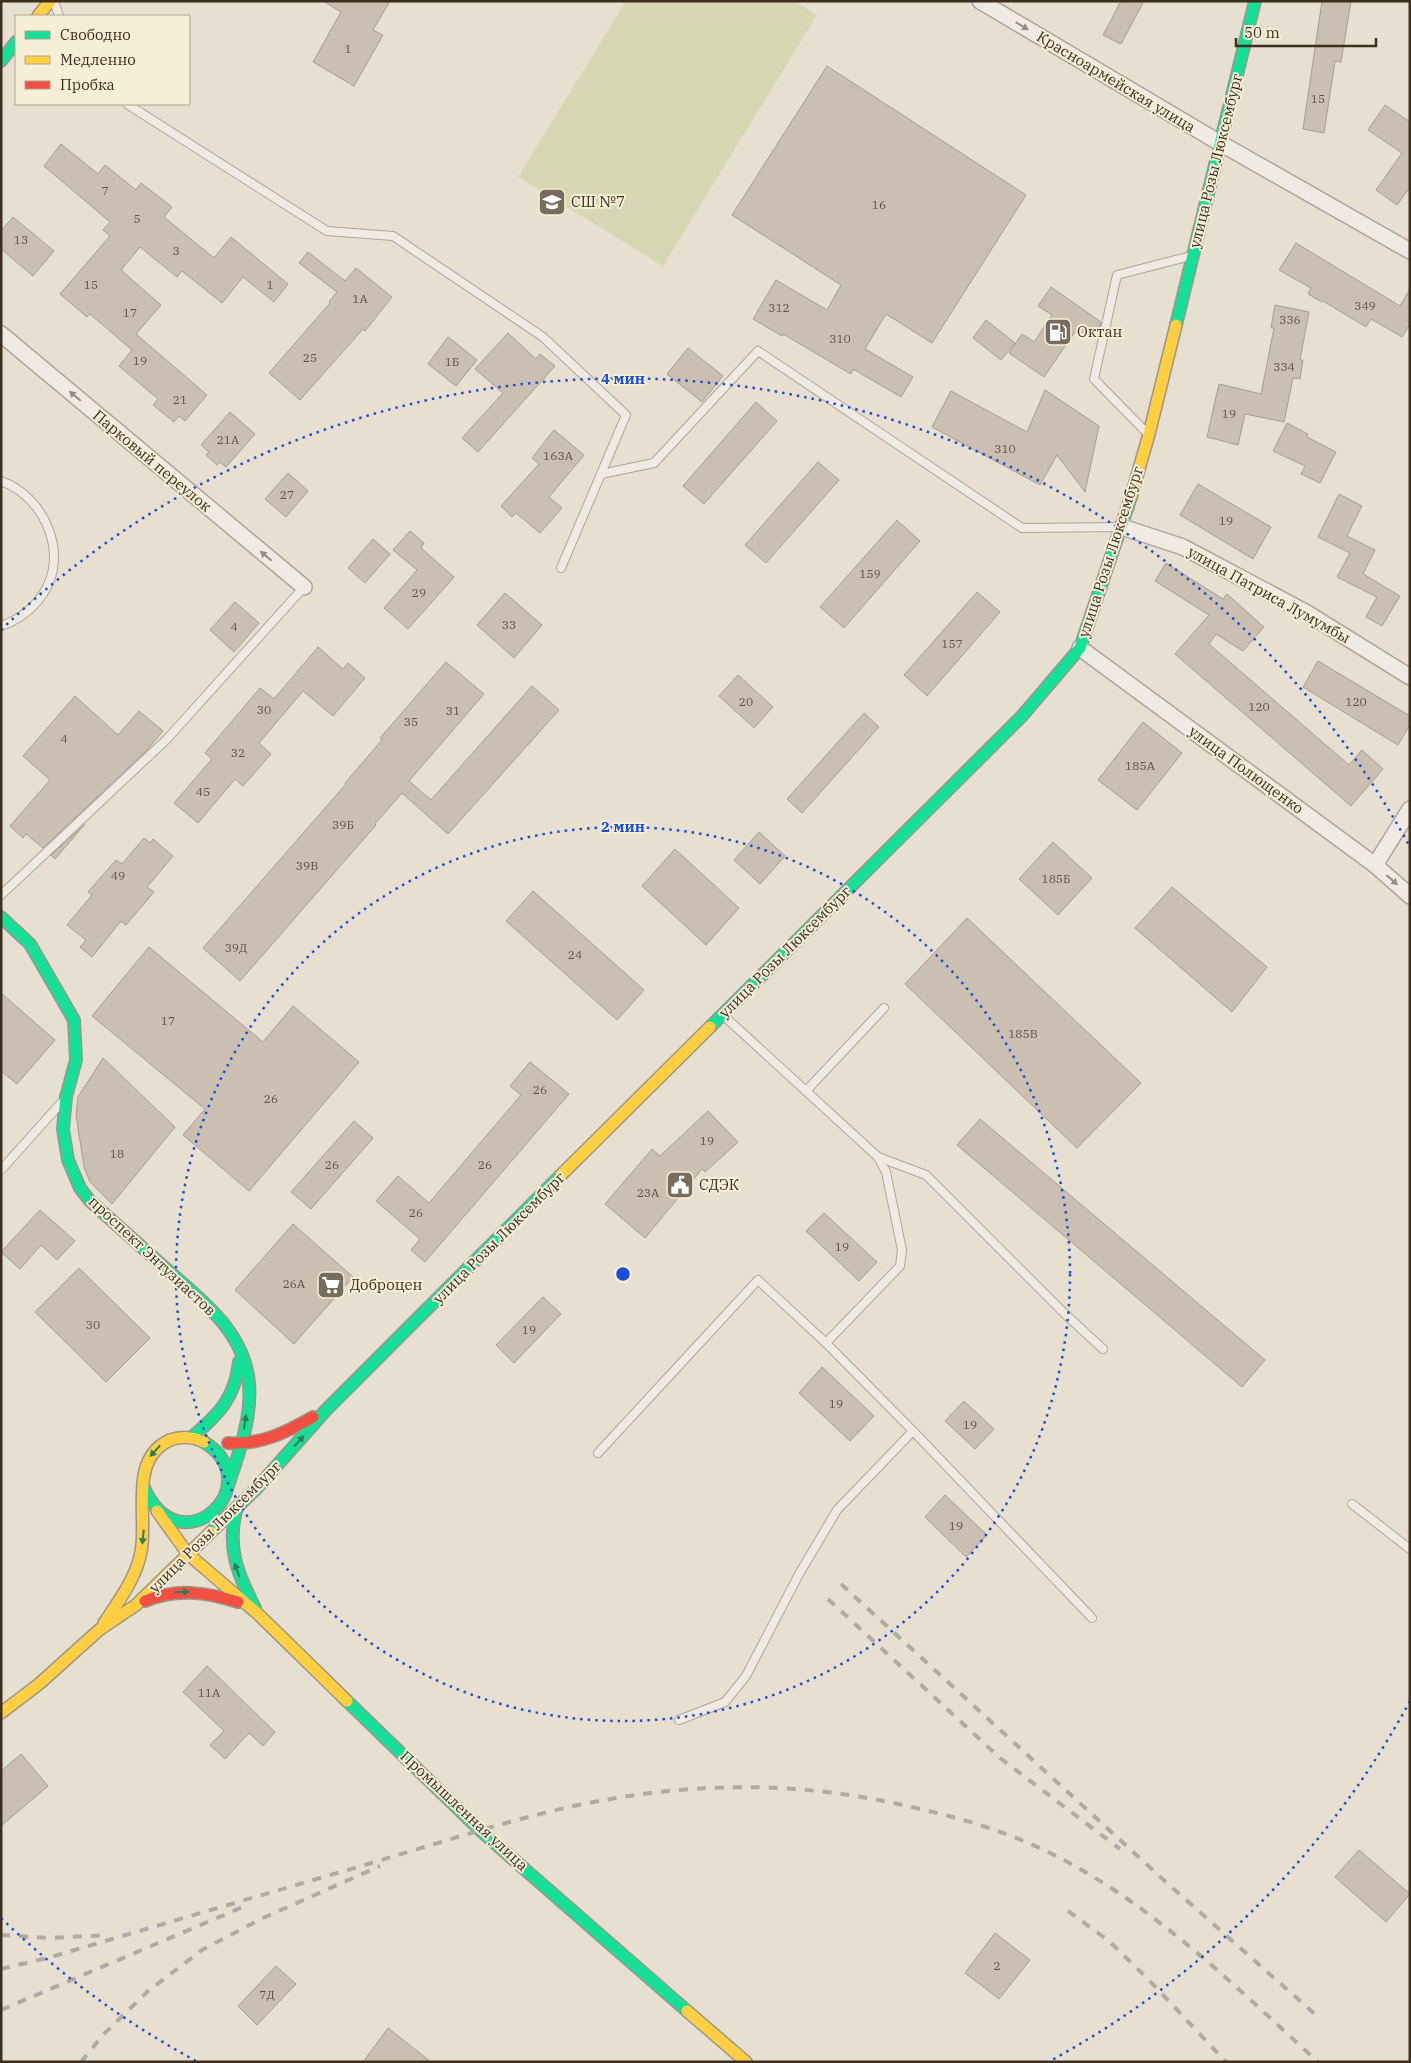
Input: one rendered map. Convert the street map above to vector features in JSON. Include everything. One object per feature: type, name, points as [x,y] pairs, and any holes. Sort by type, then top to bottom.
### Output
[{"type":"main road","points":[[39,15],[52,1]]},
{"type":"main road","name":"улица Розы Люксембург","points":[[1,1713],[39,1684],[99,1630],[136,1605],[237,1507],[326,1410],[1022,716],[1080,648],[1122,527],[1148,434],[1255,1]]},
{"type":"main road","points":[[1,61],[15,43]]},
{"type":"main road","name":"проспект Энтузиастов","points":[[1,917],[30,944],[74,1020],[76,1060],[66,1097],[63,1129],[64,1145],[68,1160],[80,1188],[90,1201],[219,1317],[240,1350],[247,1369],[249,1389],[241,1444],[228,1486]]},
{"type":"main road","points":[[196,1438],[234,1393],[240,1350]]},
{"type":"main road","points":[[99,1630],[124,1593],[138,1564],[144,1538],[144,1471],[154,1450],[169,1440],[180,1437],[241,1444],[266,1441],[326,1410]]},
{"type":"main road","points":[[196,1438],[215,1448],[227,1468],[228,1486],[220,1504],[206,1517]]},
{"type":"main road","points":[[144,1488],[148,1500],[157,1511],[168,1518],[180,1522],[194,1522],[237,1507]]},
{"type":"main road","points":[[237,1507],[231,1532],[234,1557],[241,1578],[258,1614]]},
{"type":"main road","name":"Промышленная улица","points":[[157,1511],[188,1554],[258,1614],[481,1831],[746,2062]]},
{"type":"main road","points":[[136,1605],[167,1592],[189,1591],[219,1596],[245,1604]]},
{"type":"street","name":"Красноармейская улица","points":[[980,1],[1220,143],[1410,251]]},
{"type":"street","name":"Парковый переулок","points":[[1,334],[304,588]]},
{"type":"street","name":"улица Патриса Лумумбы","points":[[1122,527],[1183,547],[1307,613],[1410,678]]},
{"type":"street","name":"улица Полющенко","points":[[1080,648],[1375,865],[1410,896]]},
{"type":"street","points":[[1375,865],[1410,809]]},
{"type":"lane","points":[[52,1],[59,15]]},
{"type":"lane","points":[[129,105],[327,231],[393,236],[543,337],[626,415],[560,568]]},
{"type":"lane","points":[[1148,434],[1094,379],[1117,275],[1193,256]]},
{"type":"lane","points":[[601,474],[654,463],[758,351],[1022,528],[1122,527]]},
{"type":"lane","points":[[1,480],[12,484],[29,497],[41,512],[50,532],[53,551],[52,572],[44,593],[29,610],[12,622],[1,626]]},
{"type":"lane","points":[[1,895],[167,740],[304,588]]},
{"type":"lane","points":[[806,1091],[884,1008]]},
{"type":"lane","points":[[723,1014],[878,1157],[886,1172],[902,1250],[900,1266],[826,1343]]},
{"type":"lane","points":[[1,1170],[66,1097]]},
{"type":"lane","points":[[878,1157],[926,1175],[1065,1314],[1103,1349]]},
{"type":"lane","points":[[598,1453],[758,1280],[826,1343],[913,1431],[1092,1618]]},
{"type":"lane","points":[[679,1720],[725,1702],[746,1676],[798,1576],[837,1510],[913,1431]]},
{"type":"lane","points":[[1352,1504],[1410,1549]]},
{"type":"green space","points":[[626,1],[795,1],[817,15],[663,266],[518,177]]},
{"type":"building","points":[[323,1],[390,1],[373,30],[383,35],[354,86],[313,62],[341,12]]},
{"type":"building","points":[[1121,1],[1144,1],[1121,44],[1103,35]]},
{"type":"building","points":[[1322,1],[1351,1],[1341,62],[1335,61],[1324,133],[1303,129]]},
{"type":"building","points":[[827,66],[1026,195],[932,343],[886,314],[865,349],[913,377],[901,397],[853,369],[851,374],[783,334],[782,336],[753,319],[776,280],[827,310],[841,285],[732,215]]},
{"type":"building","points":[[1385,105],[1410,122],[1410,187],[1397,205],[1376,190],[1402,153],[1368,130]]},
{"type":"building","points":[[61,144],[98,174],[105,165],[136,190],[141,183],[172,207],[164,217],[214,258],[231,237],[288,284],[274,302],[243,277],[222,303],[182,271],[177,277],[140,247],[121,270],[161,305],[136,334],[207,395],[185,421],[179,416],[174,422],[153,405],[158,399],[119,366],[132,350],[90,314],[87,317],[60,294],[110,236],[103,230],[110,222],[44,166]]},
{"type":"building","points":[[13,217],[54,251],[33,276],[1,249],[1,231]]},
{"type":"building","points":[[1296,243],[1400,306],[1410,289],[1410,324],[1402,337],[1371,319],[1366,327],[1308,294],[1311,288],[1279,270]]},
{"type":"building","points":[[308,252],[345,281],[356,268],[392,297],[365,331],[363,329],[300,400],[269,373],[330,303],[337,292],[299,263]]},
{"type":"building","name":"Октан","points":[[1051,287],[1101,322],[1092,339],[1077,329],[1044,377],[1009,353],[1022,334],[1034,342],[1052,315],[1038,306]]},
{"type":"building","points":[[1275,305],[1309,312],[1300,360],[1303,360],[1300,379],[1293,378],[1284,422],[1245,414],[1238,445],[1207,437],[1219,384],[1261,394],[1274,328],[1271,328]]},
{"type":"building","points":[[986,320],[1015,343],[1001,360],[973,338]]},
{"type":"building","points":[[508,333],[536,359],[540,354],[555,366],[478,452],[462,438],[503,393],[475,369]]},
{"type":"building","points":[[448,337],[477,360],[456,386],[428,364]]},
{"type":"building","points":[[688,348],[723,376],[702,402],[667,374]]},
{"type":"building","points":[[1045,390],[1099,426],[1085,492],[1057,455],[1040,485],[932,427],[951,391],[1027,432]]},
{"type":"building","points":[[756,402],[777,421],[704,504],[683,486]]},
{"type":"building","points":[[230,412],[255,434],[226,467],[220,462],[217,465],[206,455],[209,452],[201,445]]},
{"type":"building","points":[[1287,423],[1308,434],[1307,437],[1336,452],[1320,483],[1301,474],[1305,466],[1273,451]]},
{"type":"building","points":[[554,430],[584,455],[549,497],[562,508],[540,533],[516,513],[512,517],[501,506],[539,464],[532,458]]},
{"type":"building","points":[[818,462],[839,480],[766,563],[745,545]]},
{"type":"building","points":[[288,473],[308,491],[286,517],[265,499]]},
{"type":"building","points":[[1198,484],[1271,527],[1253,559],[1180,515]]},
{"type":"building","points":[[1339,494],[1362,506],[1347,536],[1375,550],[1363,574],[1400,596],[1382,626],[1366,617],[1377,597],[1337,577],[1350,553],[1318,537]]},
{"type":"building","points":[[897,520],[920,541],[844,628],[820,607]]},
{"type":"building","points":[[410,531],[424,543],[421,548],[454,577],[408,629],[384,608],[417,570],[393,550]]},
{"type":"building","points":[[373,539],[390,554],[365,583],[348,568]]},
{"type":"building","points":[[1166,563],[1223,599],[1227,594],[1264,627],[1243,651],[1216,634],[1209,644],[1349,765],[1362,750],[1383,769],[1351,806],[1175,654],[1209,615],[1155,581]]},
{"type":"building","points":[[977,592],[1000,612],[927,696],[904,675]]},
{"type":"building","points":[[505,593],[542,625],[514,658],[477,625]]},
{"type":"building","points":[[235,602],[259,623],[234,652],[210,630]]},
{"type":"building","points":[[318,647],[343,669],[348,663],[365,678],[333,716],[303,691],[259,743],[271,754],[243,786],[235,779],[198,823],[174,803],[212,759],[205,753],[260,688],[274,699]]},
{"type":"building","points":[[1318,661],[1410,716],[1410,725],[1398,745],[1303,687]]},
{"type":"building","points":[[446,662],[484,694],[409,781],[431,800],[532,686],[559,710],[448,834],[402,793],[240,981],[203,948],[346,784],[382,740],[380,738]]},
{"type":"building","points":[[738,675],[773,707],[754,728],[719,696]]},
{"type":"building","points":[[75,696],[118,735],[139,711],[163,731],[146,751],[43,848],[26,834],[23,838],[10,826],[50,780],[23,756]]},
{"type":"building","points":[[864,713],[879,727],[802,813],[787,799]]},
{"type":"building","points":[[1143,722],[1182,753],[1137,810],[1098,780]]},
{"type":"building","points":[[85,824],[55,859],[51,855]]},
{"type":"building","points":[[759,832],[785,856],[760,884],[734,860]]},
{"type":"building","points":[[144,838],[150,843],[153,839],[173,856],[147,887],[154,892],[126,925],[121,921],[92,957],[80,947],[86,940],[67,925],[92,895],[88,892],[116,860],[122,864]]},
{"type":"building","points":[[1053,842],[1092,878],[1058,915],[1019,879]]},
{"type":"building","points":[[675,849],[739,908],[706,945],[642,886]]},
{"type":"building","points":[[1172,887],[1267,967],[1232,1012],[1135,928]]},
{"type":"building","points":[[533,891],[644,990],[617,1020],[506,921]]},
{"type":"building","points":[[967,918],[1141,1083],[1077,1148],[905,984]]},
{"type":"building","points":[[149,947],[263,1042],[293,1006],[359,1062],[249,1191],[183,1135],[205,1109],[92,1016]]},
{"type":"building","points":[[1,993],[55,1040],[17,1084],[1,1071]]},
{"type":"building","points":[[103,1058],[175,1127],[112,1204],[90,1182],[84,1167],[76,1115],[78,1097]]},
{"type":"building","points":[[530,1062],[569,1094],[425,1262],[411,1250],[420,1239],[376,1201],[398,1176],[429,1203],[521,1095],[510,1086]]},
{"type":"building","points":[[708,1111],[738,1142],[705,1172],[702,1169],[645,1238],[605,1204],[652,1149],[660,1156]]},
{"type":"building","points":[[980,1119],[1265,1360],[1242,1387],[957,1145]]},
{"type":"building","points":[[354,1121],[373,1138],[311,1209],[291,1192]]},
{"type":"building","points":[[40,1210],[75,1241],[57,1260],[41,1245],[20,1269],[1,1252]]},
{"type":"building","points":[[824,1213],[877,1262],[859,1281],[806,1231]]},
{"type":"building","points":[[293,1224],[353,1277],[294,1344],[235,1290]]},
{"type":"building","points":[[79,1268],[150,1338],[106,1382],[35,1312]]},
{"type":"building","points":[[543,1297],[561,1314],[514,1363],[496,1345]]},
{"type":"building","points":[[822,1367],[874,1416],[850,1441],[799,1393]]},
{"type":"building","points":[[964,1401],[994,1429],[975,1449],[945,1421]]},
{"type":"building","points":[[945,1495],[987,1535],[966,1557],[925,1517]]},
{"type":"building","points":[[207,1666],[275,1732],[263,1746],[249,1733],[225,1759],[210,1745],[224,1731],[183,1692]]},
{"type":"building","points":[[21,1754],[48,1786],[1,1826],[1,1771]]},
{"type":"building","points":[[1359,1850],[1410,1894],[1386,1922],[1335,1877]]},
{"type":"building","points":[[995,1933],[1030,1960],[999,1999],[965,1973]]},
{"type":"building","points":[[276,1966],[296,1984],[257,2025],[238,2006]]},
{"type":"building","points":[[388,2028],[431,2062],[363,2062]]},
{"type":"railway","points":[[841,1584],[1167,1883],[1317,2016]]},
{"type":"railway","points":[[828,1599],[1000,1758],[1120,1849]]},
{"type":"railway","points":[[1,1969],[51,1957],[496,1826],[574,1806],[618,1798],[703,1788],[787,1788],[872,1799],[934,1812],[1007,1834],[1058,1857],[1094,1877],[1129,1900],[1195,1951],[1318,2062]]},
{"type":"railway","points":[[81,2062],[103,2035],[148,1991],[202,1950],[263,1918],[380,1866]]},
{"type":"railway","points":[[1,2010],[245,1906]]},
{"type":"railway","points":[[1068,1911],[1109,1941],[1148,1979],[1226,2062]]},
{"type":"railway","points":[[1,1935],[50,1938],[108,1935]]},
{"type":"traffic: fast","points":[[1176,325],[1255,1]]},
{"type":"traffic: fast","points":[[1,61],[15,43]]},
{"type":"traffic: fast","points":[[710,1027],[1022,716],[1080,648],[1131,497]]},
{"type":"traffic: fast","points":[[1,917],[30,944],[74,1020],[76,1060],[66,1097],[63,1129],[68,1160],[80,1188],[90,1201],[205,1304],[218,1317],[239,1347],[249,1383],[249,1409],[244,1435],[228,1486]]},
{"type":"traffic: fast","points":[[211,1532],[256,1489],[326,1410],[561,1175]]},
{"type":"traffic: fast","points":[[192,1437],[218,1413],[224,1404],[234,1386],[239,1362]]},
{"type":"traffic: fast","points":[[144,1488],[160,1511],[178,1521],[197,1521],[213,1512],[224,1497],[228,1478],[222,1459],[204,1442]]},
{"type":"traffic: fast","points":[[237,1507],[233,1534],[235,1559],[238,1571],[255,1608]]},
{"type":"traffic: fast","points":[[347,1701],[481,1831],[687,2011]]},
{"type":"traffic: slow","points":[[39,15],[50,1]]},
{"type":"traffic: slow","points":[[1131,497],[1176,325]]},
{"type":"traffic: slow","points":[[561,1175],[710,1027]]},
{"type":"traffic: slow","points":[[104,1623],[126,1589],[139,1562],[143,1538],[142,1490],[144,1474],[149,1460],[157,1449],[170,1440],[187,1438],[204,1442]]},
{"type":"traffic: slow","points":[[157,1511],[188,1554],[258,1614],[347,1701]]},
{"type":"traffic: slow","points":[[1,1713],[39,1684],[99,1630],[136,1605],[211,1532]]},
{"type":"traffic: slow","points":[[687,2011],[746,2062]]},
{"type":"traffic: jam","points":[[228,1443],[251,1442],[272,1437],[313,1417]]},
{"type":"traffic: jam","points":[[145,1601],[168,1594],[191,1593],[238,1602]]},
{"type":"place","name":"СШ №7","points":[[552,202]]},
{"type":"place","name":"Октан","points":[[1058,332]]},
{"type":"place","name":"СДЭК","points":[[680,1185]]},
{"type":"place","name":"Доброцен","points":[[331,1285]]}]
